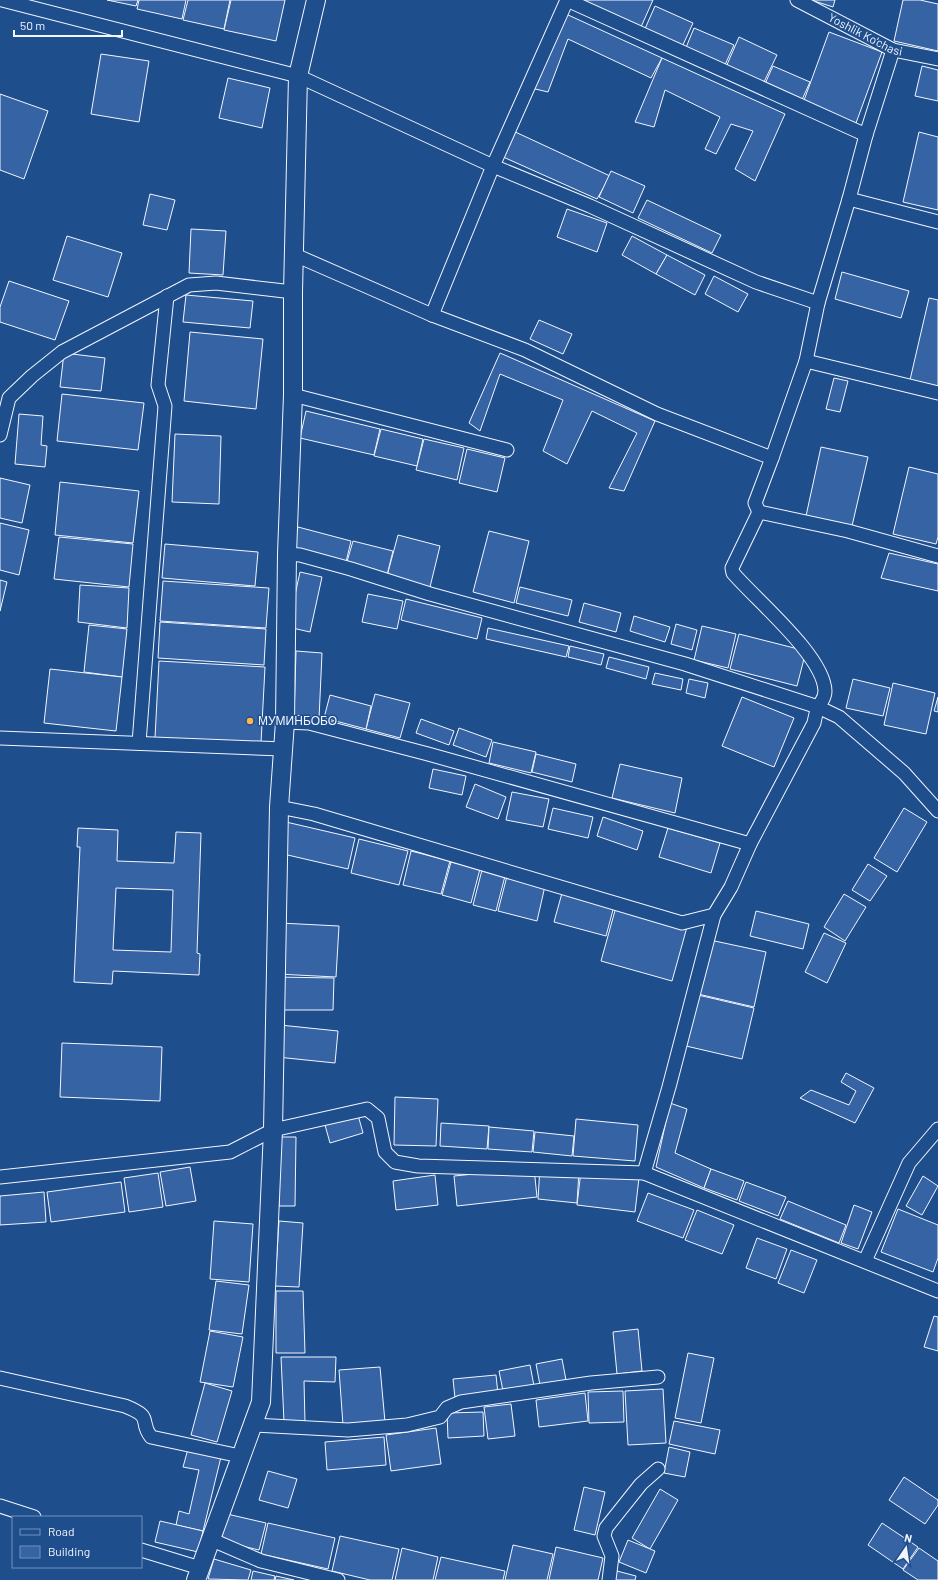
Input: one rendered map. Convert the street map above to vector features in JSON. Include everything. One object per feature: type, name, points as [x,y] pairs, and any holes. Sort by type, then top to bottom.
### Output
[{"type":"street","points":[[2,0],[298,76],[493,166],[590,206],[756,282],[818,303]]},
{"type":"street","points":[[142,1550],[198,1574],[261,1402],[273,1130],[279,807],[285,722],[287,554],[293,395],[293,292],[298,76],[316,0]]},
{"type":"street","points":[[432,315],[493,166],[567,0],[866,135]]},
{"type":"street","name":"Yoshlik Ko'chasi","points":[[797,0],[893,50],[938,59]]},
{"type":"street","points":[[893,50],[866,135],[849,199],[818,303],[806,361],[754,504],[759,512],[848,531],[938,556]]},
{"type":"street","points":[[849,199],[938,222]]},
{"type":"street","points":[[295,256],[432,315],[525,350],[657,414],[772,458]]},
{"type":"street","points":[[0,435],[9,398],[32,376],[62,352],[189,285],[216,283],[293,292]]},
{"type":"street","points":[[139,743],[165,406],[158,385],[167,296]]},
{"type":"street","points":[[806,361],[938,393]]},
{"type":"street","points":[[293,395],[507,450]]},
{"type":"street","points":[[644,1173],[669,1087],[714,915],[731,887],[750,844],[814,723],[818,708],[824,700],[825,690],[820,675],[810,656],[733,574],[732,568],[759,512]]},
{"type":"street","points":[[287,554],[300,555],[351,568],[430,594],[685,664],[818,708],[839,717],[904,773],[938,811]]},
{"type":"street","points":[[285,722],[309,723],[428,754],[750,844]]},
{"type":"street","points":[[0,738],[283,749]]},
{"type":"street","points":[[279,807],[314,814],[682,923],[714,915]]},
{"type":"street","points":[[0,1177],[230,1152],[273,1130],[367,1109],[378,1118],[386,1152],[395,1162],[418,1166],[644,1173],[865,1261],[938,1292]]},
{"type":"street","points":[[865,1261],[909,1163],[938,1129]]},
{"type":"street","points":[[252,1425],[348,1430],[407,1425],[440,1417],[447,1408],[461,1402],[591,1382],[658,1377]]},
{"type":"street","points":[[0,1378],[126,1406],[140,1412],[146,1420],[147,1432],[151,1437],[240,1456]]},
{"type":"street","points":[[609,1580],[612,1556],[604,1536],[606,1528],[641,1484],[658,1469]]},
{"type":"street","points":[[0,1506],[31,1516]]},
{"type":"street","points":[[210,1539],[261,1561],[338,1580]]},
{"type":"building","points":[[107,0],[138,0],[136,6]]},
{"type":"building","points":[[139,0],[186,0],[182,19],[137,9]]},
{"type":"building","points":[[188,0],[230,0],[224,29],[183,20]]},
{"type":"building","points":[[231,0],[285,0],[276,41],[224,30]]},
{"type":"building","points":[[581,0],[653,0],[641,27]]},
{"type":"building","points":[[811,0],[835,0],[833,7]]},
{"type":"building","points":[[903,0],[920,0],[938,4],[938,51],[894,41]]},
{"type":"building","points":[[655,6],[693,23],[682,47],[644,31]]},
{"type":"building","points":[[566,14],[662,58],[651,78],[568,39],[548,92],[531,88]]},
{"type":"building","points":[[694,28],[734,45],[724,67],[685,50]]},
{"type":"building","points":[[829,32],[882,52],[856,123],[803,103]]},
{"type":"building","points":[[739,37],[777,55],[763,84],[726,67]]},
{"type":"building","points":[[101,54],[149,61],[139,122],[91,114]]},
{"type":"building","points":[[662,58],[785,114],[755,181],[735,169],[753,131],[731,124],[716,154],[705,149],[720,117],[665,90],[654,127],[635,122]]},
{"type":"building","points":[[773,66],[810,82],[801,102],[764,86]]},
{"type":"building","points":[[922,66],[938,70],[938,101],[915,96]]},
{"type":"building","points":[[228,78],[270,88],[262,128],[219,118]]},
{"type":"building","points":[[0,94],[48,111],[24,179],[0,170]]},
{"type":"building","points":[[511,130],[610,176],[597,199],[501,156]]},
{"type":"building","points":[[919,132],[938,137],[938,210],[903,202]]},
{"type":"building","points":[[611,171],[645,186],[633,213],[599,197]]},
{"type":"building","points":[[150,194],[175,200],[167,230],[143,225]]},
{"type":"building","points":[[647,200],[721,235],[712,253],[638,218]]},
{"type":"building","points":[[567,209],[607,223],[597,252],[557,237]]},
{"type":"building","points":[[191,229],[226,231],[223,275],[189,273]]},
{"type":"building","points":[[67,236],[122,253],[108,297],[53,280]]},
{"type":"building","points":[[632,236],[667,255],[656,274],[622,255]]},
{"type":"building","points":[[667,255],[705,275],[695,295],[656,274]]},
{"type":"building","points":[[842,272],[909,291],[901,318],[835,299]]},
{"type":"building","points":[[714,276],[748,294],[738,312],[705,294]]},
{"type":"building","points":[[9,281],[69,301],[55,340],[0,322],[0,307]]},
{"type":"building","points":[[186,295],[253,301],[250,328],[183,322]]},
{"type":"building","points":[[929,298],[938,300],[938,386],[910,380]]},
{"type":"building","points":[[539,320],[572,334],[563,354],[530,339]]},
{"type":"building","points":[[190,332],[263,339],[256,409],[184,401]]},
{"type":"building","points":[[64,353],[105,358],[101,391],[60,387]]},
{"type":"building","points":[[500,353],[655,421],[624,491],[609,488],[637,433],[592,411],[567,464],[543,451],[563,400],[500,374],[480,431],[469,423]]},
{"type":"building","points":[[834,378],[848,381],[840,412],[826,409]]},
{"type":"building","points":[[62,394],[144,403],[138,450],[57,441]]},
{"type":"building","points":[[306,411],[380,429],[374,455],[300,438]]},
{"type":"building","points":[[19,414],[43,416],[41,445],[47,446],[45,467],[15,464]]},
{"type":"building","points":[[381,429],[423,439],[417,466],[374,456]]},
{"type":"building","points":[[175,434],[221,436],[219,504],[172,502]]},
{"type":"building","points":[[424,439],[464,448],[457,480],[416,470]]},
{"type":"building","points":[[821,447],[868,457],[852,526],[806,516]]},
{"type":"building","points":[[467,449],[505,458],[497,492],[459,483]]},
{"type":"building","points":[[909,467],[938,474],[938,537],[936,544],[893,534]]},
{"type":"building","points":[[0,478],[30,485],[22,523],[0,518]]},
{"type":"building","points":[[60,482],[139,491],[133,543],[55,535]]},
{"type":"building","points":[[0,523],[29,530],[19,575],[0,570]]},
{"type":"building","points":[[298,527],[351,541],[346,562],[292,549]]},
{"type":"building","points":[[489,531],[529,541],[514,603],[473,592]]},
{"type":"building","points":[[398,535],[440,546],[430,587],[387,576]]},
{"type":"building","points":[[59,537],[133,544],[129,587],[54,579]]},
{"type":"building","points":[[353,541],[393,551],[387,575],[346,565]]},
{"type":"building","points":[[165,544],[258,552],[255,586],[162,578]]},
{"type":"building","points":[[889,553],[938,564],[938,591],[881,578]]},
{"type":"building","points":[[300,572],[322,577],[310,632],[288,627]]},
{"type":"building","points":[[0,580],[7,582],[0,611]]},
{"type":"building","points":[[163,581],[269,588],[266,628],[160,621]]},
{"type":"building","points":[[80,585],[129,588],[127,628],[78,622]]},
{"type":"building","points":[[520,587],[572,600],[568,616],[516,603]]},
{"type":"building","points":[[368,594],[403,601],[397,629],[362,622]]},
{"type":"building","points":[[406,599],[482,618],[477,639],[401,620]]},
{"type":"building","points":[[584,603],[621,613],[616,632],[579,622]]},
{"type":"building","points":[[634,616],[670,627],[665,642],[630,631]]},
{"type":"building","points":[[160,622],[266,629],[264,665],[158,658]]},
{"type":"building","points":[[676,624],[697,630],[692,650],[671,644]]},
{"type":"building","points":[[89,625],[127,629],[122,677],[84,672]]},
{"type":"building","points":[[702,626],[736,634],[728,668],[694,660]]},
{"type":"building","points":[[488,628],[569,646],[566,657],[486,639]]},
{"type":"building","points":[[739,634],[806,651],[797,686],[730,669]]},
{"type":"building","points":[[570,646],[604,654],[601,665],[568,657]]},
{"type":"building","points":[[296,651],[322,653],[319,719],[294,718]]},
{"type":"building","points":[[609,657],[649,667],[646,679],[606,668]]},
{"type":"building","points":[[159,661],[265,667],[261,743],[155,738]]},
{"type":"building","points":[[50,669],[122,677],[116,731],[44,723]]},
{"type":"building","points":[[655,673],[683,679],[681,690],[652,684]]},
{"type":"building","points":[[689,679],[708,683],[705,698],[686,693]]},
{"type":"building","points":[[853,679],[890,688],[883,716],[846,708]]},
{"type":"building","points":[[893,683],[935,693],[926,734],[884,725]]},
{"type":"building","points":[[375,694],[410,703],[400,738],[366,729]]},
{"type":"building","points":[[330,695],[371,706],[366,729],[324,718]]},
{"type":"building","points":[[742,697],[794,718],[774,767],[722,746]]},
{"type":"building","points":[[938,697],[938,712],[934,711]]},
{"type":"building","points":[[421,719],[454,731],[449,745],[416,733]]},
{"type":"building","points":[[459,728],[492,740],[486,757],[453,745]]},
{"type":"building","points":[[493,742],[536,752],[531,773],[489,763]]},
{"type":"building","points":[[536,754],[576,764],[572,782],[532,772]]},
{"type":"building","points":[[620,764],[682,778],[675,813],[612,798]]},
{"type":"building","points":[[433,769],[466,776],[462,795],[429,788]]},
{"type":"building","points":[[475,784],[506,797],[498,819],[466,807]]},
{"type":"building","points":[[512,792],[549,799],[543,827],[506,820]]},
{"type":"building","points":[[553,808],[593,817],[588,838],[548,829]]},
{"type":"building","points":[[904,808],[927,822],[897,872],[874,858]]},
{"type":"building","points":[[603,817],[643,831],[637,850],[597,836]]},
{"type":"building","points":[[286,822],[355,838],[348,869],[279,853]]},
{"type":"building","points":[[78,828],[118,830],[117,861],[174,863],[176,832],[201,833],[197,953],[200,954],[199,975],[113,971],[112,984],[74,982],[80,847],[77,847]],"holes":[[[116,888],[173,890],[171,952],[113,950]]]},
{"type":"building","points":[[668,828],[720,843],[711,873],[659,857]]},
{"type":"building","points":[[359,839],[408,851],[399,885],[351,873]]},
{"type":"building","points":[[411,851],[450,861],[441,894],[403,885]]},
{"type":"building","points":[[451,862],[480,869],[471,903],[442,895]]},
{"type":"building","points":[[868,864],[887,876],[870,901],[852,890]]},
{"type":"building","points":[[482,870],[505,876],[496,911],[473,905]]},
{"type":"building","points":[[507,876],[545,886],[537,921],[498,911]]},
{"type":"building","points":[[562,893],[614,906],[606,936],[554,922]]},
{"type":"building","points":[[844,894],[866,907],[845,941],[824,927]]},
{"type":"building","points":[[616,907],[687,927],[672,981],[601,961]]},
{"type":"building","points":[[756,911],[809,924],[803,949],[750,936]]},
{"type":"building","points":[[280,923],[339,926],[336,977],[277,974]]},
{"type":"building","points":[[824,933],[846,943],[827,983],[805,972]]},
{"type":"building","points":[[710,940],[766,952],[754,1007],[698,994]]},
{"type":"building","points":[[276,977],[334,978],[333,1010],[276,1010]]},
{"type":"building","points":[[698,995],[754,1008],[742,1059],[686,1046]]},
{"type":"building","points":[[280,1025],[338,1031],[335,1063],[277,1057]]},
{"type":"building","points":[[62,1043],[162,1047],[160,1101],[60,1097]]},
{"type":"building","points":[[846,1073],[874,1088],[855,1123],[800,1098],[811,1090],[849,1105],[856,1091],[841,1082]]},
{"type":"building","points":[[395,1097],[438,1099],[436,1146],[394,1145]]},
{"type":"building","points":[[670,1103],[687,1109],[675,1153],[711,1169],[704,1188],[656,1167]]},
{"type":"building","points":[[358,1115],[363,1133],[330,1143],[325,1125]]},
{"type":"building","points":[[576,1119],[638,1125],[635,1161],[573,1156]]},
{"type":"building","points":[[441,1123],[489,1126],[487,1149],[440,1146]]},
{"type":"building","points":[[489,1127],[534,1131],[532,1152],[488,1149]]},
{"type":"building","points":[[535,1132],[574,1136],[572,1156],[533,1152]]},
{"type":"building","points":[[280,1137],[296,1137],[295,1206],[279,1206]]},
{"type":"building","points":[[190,1167],[196,1201],[166,1206],[160,1172]]},
{"type":"building","points":[[540,1167],[579,1171],[577,1203],[538,1199]]},
{"type":"building","points":[[534,1168],[537,1197],[457,1206],[454,1176]]},
{"type":"building","points":[[711,1169],[744,1181],[737,1200],[704,1188]]},
{"type":"building","points":[[581,1171],[639,1178],[635,1212],[577,1205]]},
{"type":"building","points":[[158,1173],[163,1207],[129,1212],[124,1178]]},
{"type":"building","points":[[435,1175],[438,1205],[396,1210],[393,1181]]},
{"type":"building","points":[[923,1176],[938,1186],[922,1215],[906,1206]]},
{"type":"building","points":[[121,1182],[125,1212],[51,1222],[47,1192]]},
{"type":"building","points":[[746,1182],[786,1197],[778,1216],[739,1201]]},
{"type":"building","points":[[44,1192],[46,1222],[0,1225],[0,1196]]},
{"type":"building","points":[[648,1193],[694,1210],[683,1238],[637,1221]]},
{"type":"building","points":[[788,1201],[846,1225],[839,1243],[780,1219]]},
{"type":"building","points":[[854,1205],[872,1212],[858,1249],[841,1243]]},
{"type":"building","points":[[898,1209],[938,1225],[938,1258],[933,1272],[881,1252]]},
{"type":"building","points":[[697,1210],[734,1225],[722,1254],[685,1240]]},
{"type":"building","points":[[214,1221],[253,1224],[249,1282],[210,1279]]},
{"type":"building","points":[[279,1221],[303,1223],[299,1287],[275,1286]]},
{"type":"building","points":[[757,1238],[787,1249],[776,1279],[746,1268]]},
{"type":"building","points":[[791,1250],[817,1260],[804,1293],[778,1283]]},
{"type":"building","points":[[216,1281],[249,1285],[242,1334],[209,1330]]},
{"type":"building","points":[[276,1291],[303,1291],[305,1353],[276,1353]]},
{"type":"building","points":[[934,1316],[938,1317],[938,1351],[924,1347]]},
{"type":"building","points":[[638,1329],[642,1371],[617,1374],[613,1332]]},
{"type":"building","points":[[210,1331],[243,1337],[233,1387],[200,1382]]},
{"type":"building","points":[[688,1353],[714,1358],[701,1423],[675,1418]]},
{"type":"building","points":[[281,1357],[336,1357],[335,1382],[304,1381],[305,1423],[284,1422]]},
{"type":"building","points":[[562,1359],[566,1380],[540,1385],[536,1364]]},
{"type":"building","points":[[530,1365],[534,1386],[503,1391],[499,1371]]},
{"type":"building","points":[[380,1367],[385,1422],[343,1425],[339,1370]]},
{"type":"building","points":[[496,1375],[498,1394],[455,1398],[453,1379]]},
{"type":"building","points":[[205,1383],[232,1391],[217,1442],[191,1435]]},
{"type":"building","points":[[663,1389],[666,1443],[628,1445],[625,1391]]},
{"type":"building","points":[[623,1391],[624,1422],[589,1423],[588,1392]]},
{"type":"building","points":[[585,1393],[588,1421],[539,1427],[536,1400]]},
{"type":"building","points":[[511,1404],[515,1436],[488,1439],[484,1407]]},
{"type":"building","points":[[483,1412],[484,1436],[448,1438],[447,1413]]},
{"type":"building","points":[[674,1421],[720,1430],[715,1454],[669,1444]]},
{"type":"building","points":[[436,1428],[441,1464],[391,1471],[386,1435]]},
{"type":"building","points":[[384,1437],[386,1465],[327,1470],[325,1442]]},
{"type":"building","points":[[669,1447],[690,1452],[685,1477],[664,1473]]},
{"type":"building","points":[[188,1449],[221,1457],[203,1531],[176,1525],[179,1511],[189,1514],[199,1470],[183,1467]]},
{"type":"building","points":[[268,1471],[297,1479],[288,1508],[259,1500]]},
{"type":"building","points":[[904,1477],[938,1500],[938,1505],[925,1524],[889,1500]]},
{"type":"building","points":[[584,1487],[605,1492],[595,1535],[574,1530]]},
{"type":"building","points":[[660,1489],[678,1500],[650,1549],[632,1538]]},
{"type":"building","points":[[227,1514],[266,1523],[259,1550],[221,1541]]},
{"type":"building","points":[[160,1521],[203,1531],[198,1552],[155,1542]]},
{"type":"building","points":[[268,1523],[335,1538],[328,1569],[261,1554]]},
{"type":"building","points":[[882,1523],[918,1547],[903,1569],[868,1545]]},
{"type":"building","points":[[340,1536],[399,1549],[392,1580],[370,1580],[332,1571]]},
{"type":"building","points":[[628,1540],[655,1551],[646,1573],[619,1562]]},
{"type":"building","points":[[513,1545],[553,1554],[547,1580],[505,1580]]},
{"type":"building","points":[[556,1547],[603,1558],[598,1580],[549,1580]]},
{"type":"building","points":[[402,1548],[438,1557],[433,1580],[395,1580]]},
{"type":"building","points":[[919,1548],[938,1561],[938,1580],[918,1580],[903,1570]]},
{"type":"building","points":[[441,1557],[505,1571],[503,1580],[435,1580]]},
{"type":"building","points":[[214,1559],[251,1570],[248,1580],[208,1579]]},
{"type":"building","points":[[253,1571],[275,1576],[274,1580],[251,1580]]},
{"type":"building","points":[[617,1571],[636,1576],[635,1580],[615,1580]]},
{"type":"building","points":[[276,1576],[294,1580],[275,1580]]},
{"type":"place","name":"МУМИНБОБО","points":[[250,721]]}]
